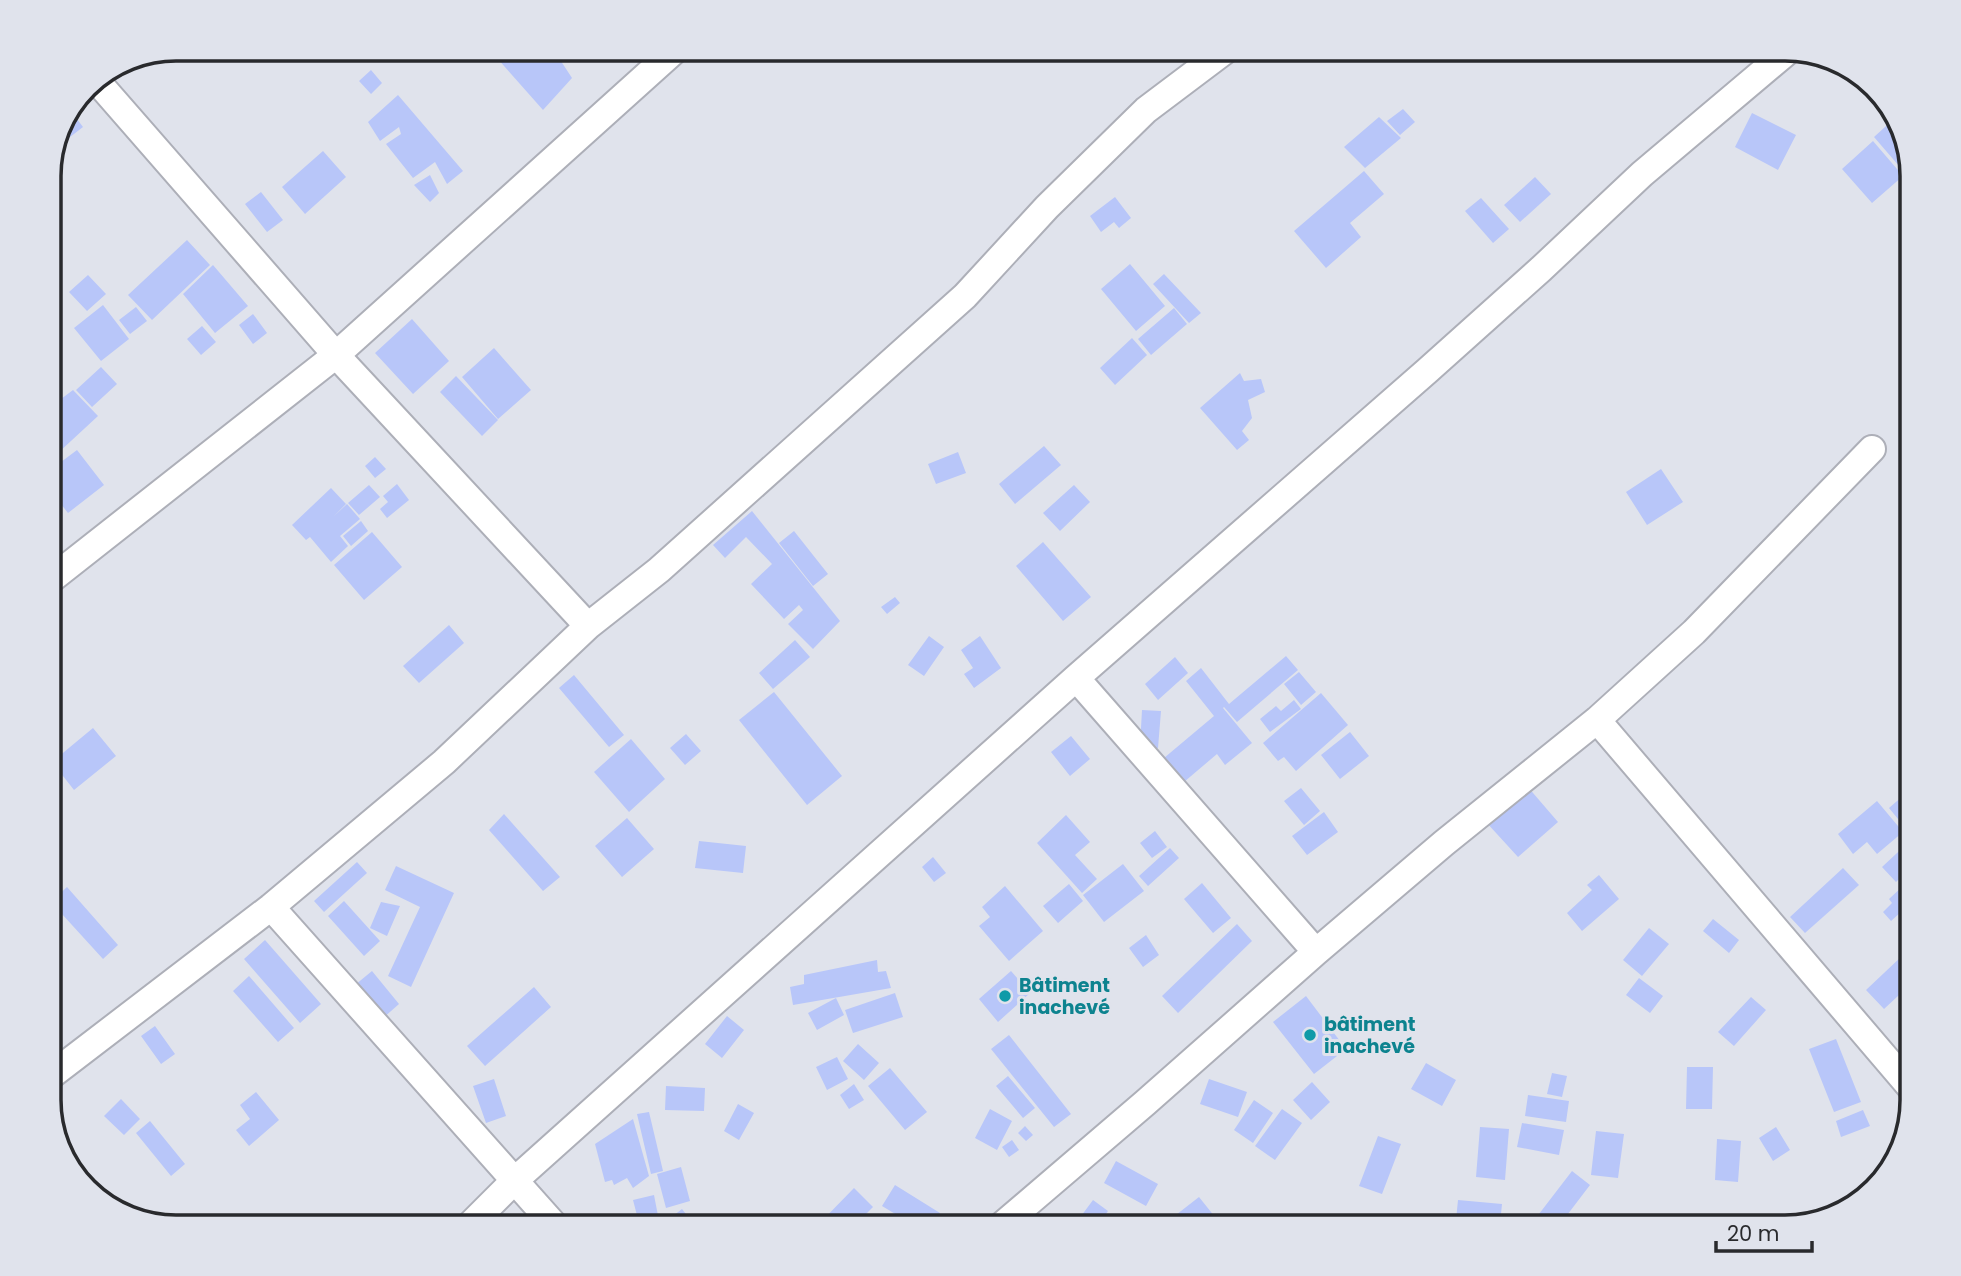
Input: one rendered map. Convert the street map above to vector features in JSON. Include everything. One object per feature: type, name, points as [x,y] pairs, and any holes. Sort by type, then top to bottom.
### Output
[{"type":"street","points":[[61,572],[336,355],[663,61]]},
{"type":"street","points":[[61,1068],[271,907],[444,762],[587,626],[659,570],[965,296],[1047,206],[1146,110],[1211,61]]},
{"type":"street","points":[[480,1215],[514,1181],[1076,678],[1427,372],[1642,174],[1776,61]]},
{"type":"street","points":[[103,88],[336,355],[587,626]]},
{"type":"street","points":[[1014,1215],[1316,952],[1597,720],[1694,632],[1872,449]]},
{"type":"street","points":[[1076,678],[1316,952]]},
{"type":"street","points":[[1597,720],[1900,1075]]},
{"type":"street","points":[[271,907],[545,1215]]},
{"type":"building","points":[[500,61],[561,61],[572,78],[543,110]]},
{"type":"building","points":[[371,70],[382,83],[371,94],[359,81]]},
{"type":"building","points":[[398,95],[463,171],[447,184],[435,162],[413,178],[386,144],[401,134],[399,127],[380,141],[368,122]]},
{"type":"building","points":[[1403,109],[1415,122],[1400,135],[1387,121]]},
{"type":"building","points":[[1752,113],[1796,135],[1778,170],[1735,147]]},
{"type":"building","points":[[1379,117],[1401,138],[1365,168],[1344,147]]},
{"type":"building","points":[[77,119],[83,127],[68,138]]},
{"type":"building","points":[[1887,125],[1896,147],[1899,166],[1874,137]]},
{"type":"building","points":[[1873,141],[1900,172],[1900,179],[1872,203],[1842,169]]},
{"type":"building","points":[[323,151],[346,177],[305,214],[282,187]]},
{"type":"building","points":[[1364,171],[1384,194],[1350,223],[1361,237],[1326,268],[1294,231]]},
{"type":"building","points":[[430,175],[439,193],[430,202],[414,185]]},
{"type":"building","points":[[1535,177],[1551,194],[1520,222],[1504,205]]},
{"type":"building","points":[[261,192],[283,220],[267,232],[245,204]]},
{"type":"building","points":[[1115,197],[1131,218],[1119,228],[1114,222],[1101,232],[1090,216]]},
{"type":"building","points":[[1481,198],[1509,229],[1493,243],[1465,211]]},
{"type":"building","points":[[187,240],[210,265],[152,320],[128,295]]},
{"type":"building","points":[[1130,264],[1165,306],[1136,331],[1101,289]]},
{"type":"building","points":[[213,265],[248,306],[215,333],[183,294]]},
{"type":"building","points":[[1164,274],[1201,313],[1189,323],[1153,284]]},
{"type":"building","points":[[88,275],[106,294],[87,311],[69,292]]},
{"type":"building","points":[[103,305],[129,339],[101,361],[74,328]]},
{"type":"building","points":[[136,307],[147,321],[130,334],[119,320]]},
{"type":"building","points":[[1174,308],[1187,324],[1151,355],[1138,339]]},
{"type":"building","points":[[253,314],[267,333],[253,344],[239,325]]},
{"type":"building","points":[[412,319],[449,361],[413,394],[375,353]]},
{"type":"building","points":[[202,326],[216,342],[201,355],[187,339]]},
{"type":"building","points":[[1132,338],[1147,355],[1115,385],[1100,368]]},
{"type":"building","points":[[494,348],[531,390],[498,419],[462,377]]},
{"type":"building","points":[[101,367],[117,384],[92,407],[76,390]]},
{"type":"building","points":[[1240,373],[1244,381],[1261,379],[1265,392],[1248,400],[1252,418],[1242,431],[1249,440],[1237,450],[1200,408]]},
{"type":"building","points":[[456,376],[498,420],[482,436],[440,392]]},
{"type":"building","points":[[73,390],[98,416],[61,450],[61,399]]},
{"type":"building","points":[[1044,446],[1061,465],[1015,504],[999,484]]},
{"type":"building","points":[[77,450],[104,485],[68,513],[61,504],[61,462]]},
{"type":"building","points":[[958,452],[966,473],[936,484],[928,464]]},
{"type":"building","points":[[375,457],[386,469],[375,478],[365,466]]},
{"type":"building","points":[[1661,469],[1683,502],[1647,525],[1626,492]]},
{"type":"building","points":[[397,484],[409,500],[387,518],[380,509],[388,502],[383,496]]},
{"type":"building","points":[[369,485],[380,497],[359,515],[348,503]]},
{"type":"building","points":[[1074,485],[1090,502],[1060,531],[1043,513]]},
{"type":"building","points":[[331,488],[346,504],[333,517],[347,504],[360,519],[340,536],[348,546],[331,562],[310,537],[306,540],[292,525]]},
{"type":"building","points":[[752,511],[840,621],[813,649],[788,624],[803,610],[799,605],[784,619],[751,584],[772,564],[746,537],[725,558],[713,545]]},
{"type":"building","points":[[361,521],[368,531],[351,546],[343,536]]},
{"type":"building","points":[[794,531],[828,574],[813,586],[779,543]]},
{"type":"building","points":[[372,532],[402,567],[364,600],[334,565]]},
{"type":"building","points":[[1043,542],[1091,597],[1063,621],[1016,566]]},
{"type":"building","points":[[895,597],[900,603],[887,614],[881,607]]},
{"type":"building","points":[[449,625],[464,643],[419,683],[403,666]]},
{"type":"building","points":[[929,636],[944,647],[924,676],[908,665]]},
{"type":"building","points":[[980,636],[1001,668],[974,688],[964,674],[973,668],[961,650]]},
{"type":"building","points":[[795,640],[810,657],[773,689],[759,673]]},
{"type":"building","points":[[1286,656],[1298,670],[1237,722],[1223,708],[1252,743],[1225,765],[1217,754],[1184,782],[1164,758],[1214,716],[1186,681],[1201,668],[1229,704]]},
{"type":"building","points":[[1175,657],[1188,673],[1158,700],[1145,684]]},
{"type":"building","points":[[1299,672],[1316,692],[1301,705],[1284,684]]},
{"type":"building","points":[[574,675],[624,735],[609,747],[559,688]]},
{"type":"building","points":[[774,692],[842,776],[807,805],[739,720]]},
{"type":"building","points":[[1321,693],[1348,725],[1296,771],[1284,757],[1278,761],[1263,743]]},
{"type":"building","points":[[1294,700],[1301,709],[1270,732],[1260,719],[1276,706],[1281,711]]},
{"type":"building","points":[[1142,710],[1161,711],[1158,748],[1140,746]]},
{"type":"building","points":[[93,728],[116,756],[74,790],[61,773],[61,755]]},
{"type":"building","points":[[1350,732],[1369,756],[1340,779],[1321,755]]},
{"type":"building","points":[[686,734],[701,751],[685,765],[670,748]]},
{"type":"building","points":[[1071,736],[1090,759],[1070,776],[1051,752]]},
{"type":"building","points":[[631,739],[665,779],[629,812],[594,772]]},
{"type":"building","points":[[1527,786],[1558,822],[1518,857],[1486,822]]},
{"type":"building","points":[[1301,788],[1320,811],[1304,825],[1284,801]]},
{"type":"building","points":[[1900,798],[1900,821],[1889,808]]},
{"type":"building","points":[[1877,801],[1900,828],[1900,835],[1877,854],[1867,842],[1853,854],[1838,834]]},
{"type":"building","points":[[1324,812],[1338,832],[1307,855],[1292,836]]},
{"type":"building","points":[[504,814],[560,877],[543,891],[489,830]]},
{"type":"building","points":[[1066,815],[1090,842],[1075,855],[1097,879],[1082,893],[1037,843]]},
{"type":"building","points":[[627,818],[654,849],[622,877],[595,846]]},
{"type":"building","points":[[1155,831],[1167,847],[1152,858],[1140,843]]},
{"type":"building","points":[[699,841],[746,846],[743,873],[695,868]]},
{"type":"building","points":[[1170,848],[1179,858],[1148,886],[1139,876]]},
{"type":"building","points":[[1900,850],[1900,878],[1896,882],[1882,867]]},
{"type":"building","points":[[933,857],[946,873],[934,882],[922,867]]},
{"type":"building","points":[[357,862],[367,873],[324,912],[314,901]]},
{"type":"building","points":[[1123,864],[1144,891],[1104,922],[1083,895]]},
{"type":"building","points":[[396,866],[454,893],[411,987],[388,976],[420,907],[385,890]]},
{"type":"building","points":[[1843,868],[1859,885],[1805,933],[1790,917]]},
{"type":"building","points":[[1599,875],[1619,899],[1582,931],[1567,913],[1592,890],[1587,885]]},
{"type":"building","points":[[1202,883],[1231,918],[1213,933],[1184,899]]},
{"type":"building","points":[[1069,884],[1083,901],[1058,923],[1043,906]]},
{"type":"building","points":[[1005,886],[1043,931],[1009,961],[979,926],[990,917],[982,907]]},
{"type":"building","points":[[67,887],[118,945],[103,959],[61,913],[61,893]]},
{"type":"building","points":[[1900,889],[1900,913],[1891,921],[1883,912],[1892,903],[1889,899]]},
{"type":"building","points":[[344,901],[380,941],[364,956],[328,916]]},
{"type":"building","points":[[381,902],[400,906],[387,936],[370,928]]},
{"type":"building","points":[[1713,919],[1739,940],[1729,953],[1703,931]]},
{"type":"building","points":[[1237,924],[1252,941],[1178,1013],[1162,996]]},
{"type":"building","points":[[1649,928],[1669,944],[1642,976],[1623,960]]},
{"type":"building","points":[[1146,935],[1159,955],[1143,967],[1129,948]]},
{"type":"building","points":[[265,940],[321,1004],[300,1023],[244,959]]},
{"type":"building","points":[[1900,958],[1900,994],[1884,1009],[1866,990]]},
{"type":"building","points":[[877,960],[878,972],[886,971],[891,988],[793,1005],[790,987],[804,984],[804,975]]},
{"type":"building","points":[[372,971],[399,1004],[382,1019],[355,985]]},
{"type":"building","name":"Bâtiment inachevé","points":[[1011,971],[1030,993],[998,1022],[979,999]]},
{"type":"building","points":[[249,976],[294,1028],[278,1042],[233,991]]},
{"type":"building","points":[[1639,978],[1663,996],[1650,1013],[1626,995]]},
{"type":"building","points":[[534,987],[551,1007],[485,1066],[467,1046]]},
{"type":"building","points":[[895,993],[903,1017],[853,1033],[845,1010]]},
{"type":"building","name":"bâtiment inachevé","points":[[1306,996],[1346,1049],[1314,1074],[1273,1022]]},
{"type":"building","points":[[1751,997],[1766,1010],[1734,1046],[1718,1032]]},
{"type":"building","points":[[836,998],[844,1015],[817,1030],[808,1013]]},
{"type":"building","points":[[727,1016],[744,1030],[722,1058],[705,1044]]},
{"type":"building","points":[[155,1026],[175,1054],[161,1064],[141,1036]]},
{"type":"building","points":[[1009,1035],[1071,1114],[1054,1127],[991,1049]]},
{"type":"building","points":[[1836,1039],[1861,1102],[1834,1112],[1809,1049]]},
{"type":"building","points":[[858,1044],[879,1063],[864,1080],[843,1061]]},
{"type":"building","points":[[837,1057],[848,1079],[827,1090],[816,1067]]},
{"type":"building","points":[[1426,1063],[1456,1080],[1442,1106],[1411,1089]]},
{"type":"building","points":[[1687,1067],[1713,1067],[1712,1109],[1686,1109]]},
{"type":"building","points":[[890,1068],[927,1112],[905,1130],[868,1086]]},
{"type":"building","points":[[1552,1073],[1567,1076],[1562,1097],[1547,1094]]},
{"type":"building","points":[[1008,1076],[1035,1108],[1023,1118],[996,1086]]},
{"type":"building","points":[[494,1079],[506,1116],[486,1123],[473,1086]]},
{"type":"building","points":[[1209,1079],[1247,1092],[1238,1117],[1200,1104]]},
{"type":"building","points":[[1312,1082],[1330,1102],[1311,1120],[1293,1100]]},
{"type":"building","points":[[854,1084],[864,1100],[849,1109],[840,1095]]},
{"type":"building","points":[[666,1086],[705,1088],[704,1111],[665,1110]]},
{"type":"building","points":[[256,1092],[279,1120],[249,1146],[236,1130],[250,1119],[240,1105]]},
{"type":"building","points":[[1528,1095],[1569,1101],[1566,1122],[1525,1116]]},
{"type":"building","points":[[121,1099],[140,1119],[124,1135],[104,1116]]},
{"type":"building","points":[[1254,1100],[1273,1113],[1253,1143],[1234,1130]]},
{"type":"building","points":[[738,1104],[754,1113],[739,1140],[724,1131]]},
{"type":"building","points":[[990,1109],[1012,1121],[997,1150],[975,1138]]},
{"type":"building","points":[[1282,1109],[1302,1123],[1275,1160],[1255,1146]]},
{"type":"building","points":[[1863,1110],[1870,1126],[1841,1137],[1836,1121]]},
{"type":"building","points":[[649,1112],[663,1171],[651,1174],[637,1114]]},
{"type":"building","points":[[633,1119],[649,1176],[633,1188],[627,1178],[614,1185],[612,1180],[605,1182],[595,1144]]},
{"type":"building","points":[[150,1121],[185,1164],[171,1176],[136,1133]]},
{"type":"building","points":[[1522,1123],[1564,1130],[1559,1155],[1517,1147]]},
{"type":"building","points":[[1025,1126],[1033,1135],[1026,1141],[1018,1133]]},
{"type":"building","points":[[1480,1127],[1509,1129],[1505,1180],[1476,1177]]},
{"type":"building","points":[[1776,1127],[1790,1150],[1773,1161],[1759,1138]]},
{"type":"building","points":[[1596,1131],[1624,1134],[1618,1178],[1591,1175]]},
{"type":"building","points":[[1378,1136],[1401,1144],[1382,1194],[1359,1186]]},
{"type":"building","points":[[1717,1139],[1741,1141],[1738,1182],[1715,1180]]},
{"type":"building","points":[[1012,1140],[1019,1150],[1009,1157],[1002,1147]]},
{"type":"building","points":[[1116,1161],[1158,1184],[1146,1206],[1104,1183]]},
{"type":"building","points":[[681,1167],[690,1201],[666,1208],[657,1174]]},
{"type":"building","points":[[1572,1171],[1590,1185],[1567,1215],[1538,1215]]},
{"type":"building","points":[[895,1185],[940,1213],[897,1215],[882,1206]]},
{"type":"building","points":[[854,1188],[873,1207],[865,1215],[828,1215]]},
{"type":"building","points":[[654,1195],[658,1215],[637,1215],[633,1200]]},
{"type":"building","points":[[1199,1197],[1213,1215],[1176,1215]]},
{"type":"building","points":[[1093,1200],[1108,1211],[1105,1215],[1082,1215]]},
{"type":"building","points":[[1458,1200],[1502,1204],[1501,1215],[1456,1215]]},
{"type":"building","points":[[682,1209],[687,1215],[674,1215]]},
{"type":"place","name":"Bâtiment inachevé","points":[[1005,996]]},
{"type":"place","name":"bâtiment inachevé","points":[[1310,1035]]}]
